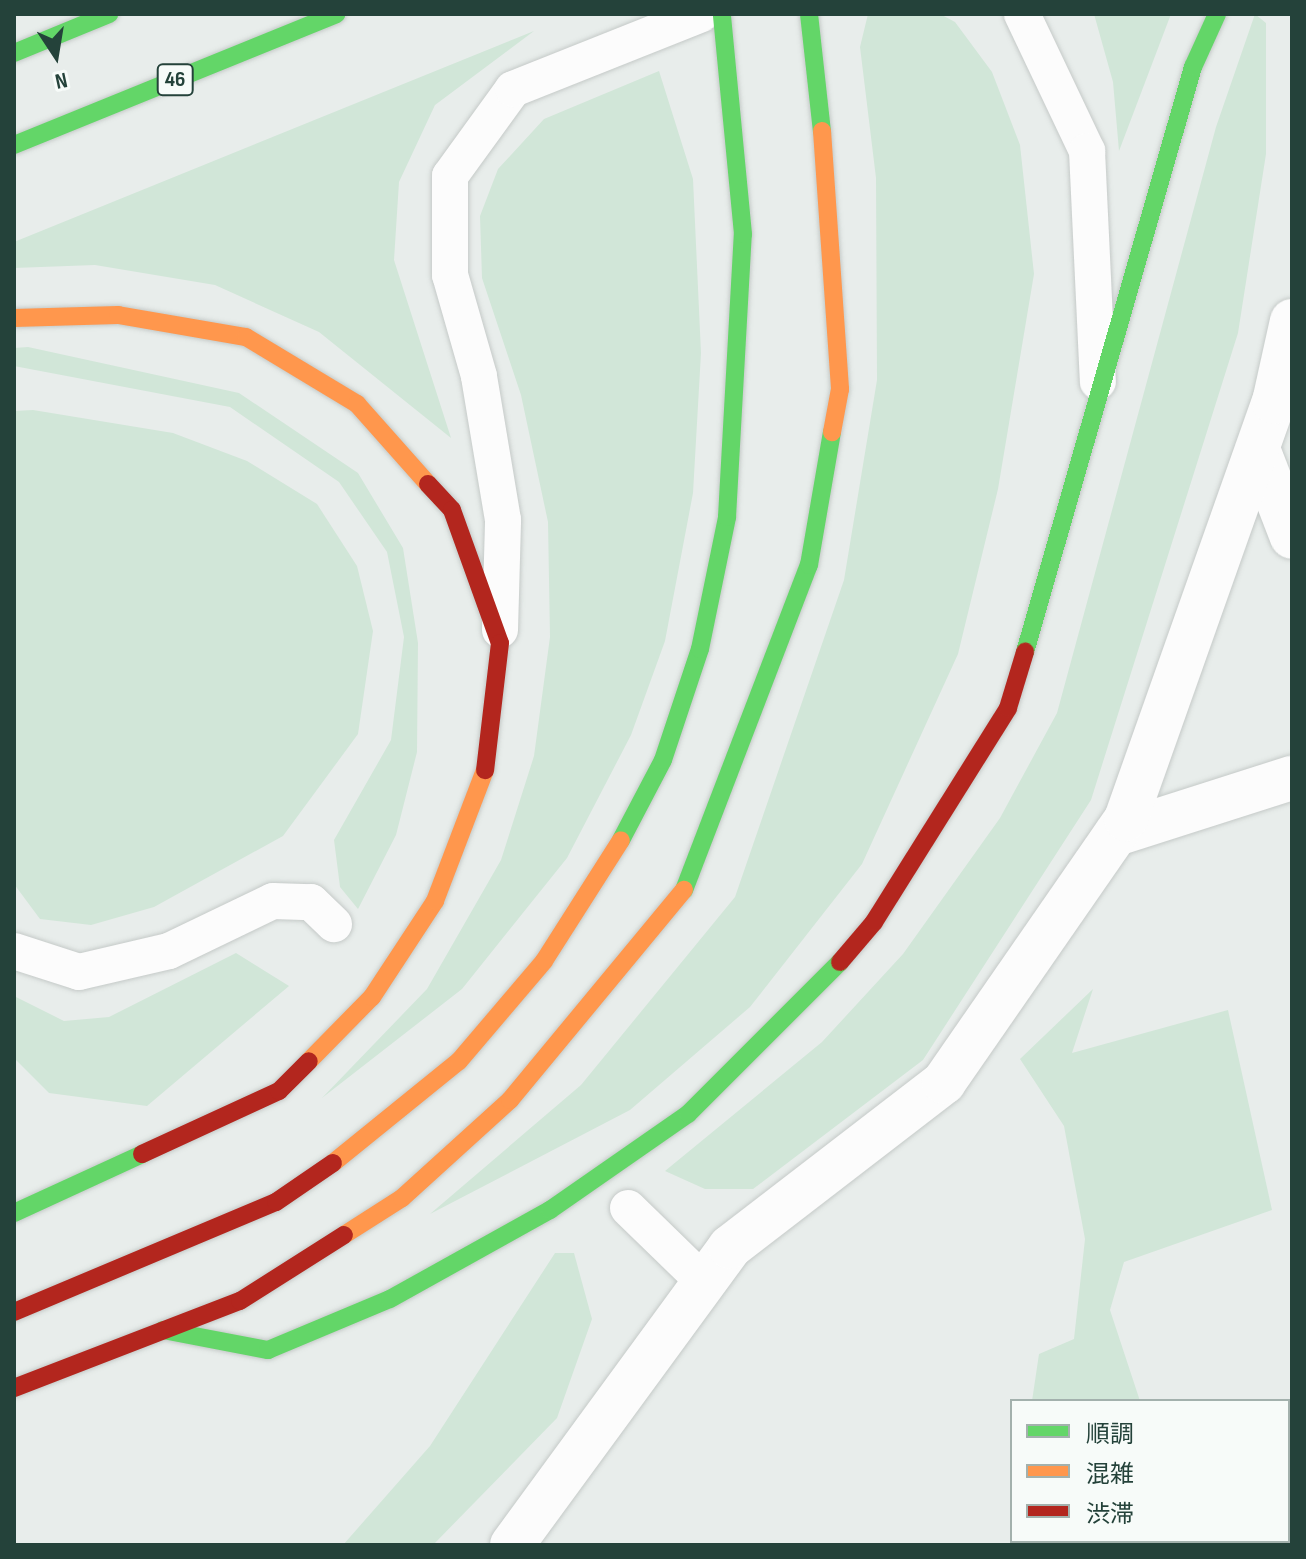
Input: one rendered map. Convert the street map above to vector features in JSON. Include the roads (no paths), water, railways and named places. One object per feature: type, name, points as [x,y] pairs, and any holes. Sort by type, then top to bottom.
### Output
[{"type":"highway","points":[[14,53],[109,14]]},
{"type":"highway","name":"46","points":[[14,145],[336,14]]},
{"type":"highway","points":[[14,1312],[156,1255],[276,1202],[388,1125],[459,1061],[544,961],[663,760],[700,649],[727,517],[741,363],[743,234],[722,14]]},
{"type":"highway","points":[[14,1388],[240,1301],[402,1198],[510,1100],[694,877],[809,565],[840,389],[833,228],[809,14]]},
{"type":"highway","points":[[163,1330],[268,1350],[390,1299],[550,1210],[688,1114],[798,1011],[874,922],[1008,708],[1099,412],[1138,250],[1193,67],[1217,14]]},
{"type":"highway","points":[[14,318],[118,315],[246,337],[357,404],[452,510],[500,643],[488,762],[435,901],[372,997],[279,1091],[14,1213]]},
{"type":"highway","points":[[14,1229],[105,1171]]},
{"type":"highway","points":[[14,1292],[156,1255]]},
{"type":"street","points":[[512,1545],[730,1247],[944,1082],[1116,834],[1258,449],[1292,321]]},
{"type":"street","points":[[1258,449],[1292,537]]},
{"type":"street","points":[[1116,834],[1292,778]]},
{"type":"lane","points":[[500,643],[503,520],[479,376],[450,275],[450,176],[513,89],[701,14]]},
{"type":"lane","points":[[1022,14],[1087,151],[1099,412]]},
{"type":"lane","points":[[14,951],[79,972],[169,951],[273,901],[311,902],[334,924]]},
{"type":"lane","points":[[628,1208],[704,1282]]}]
